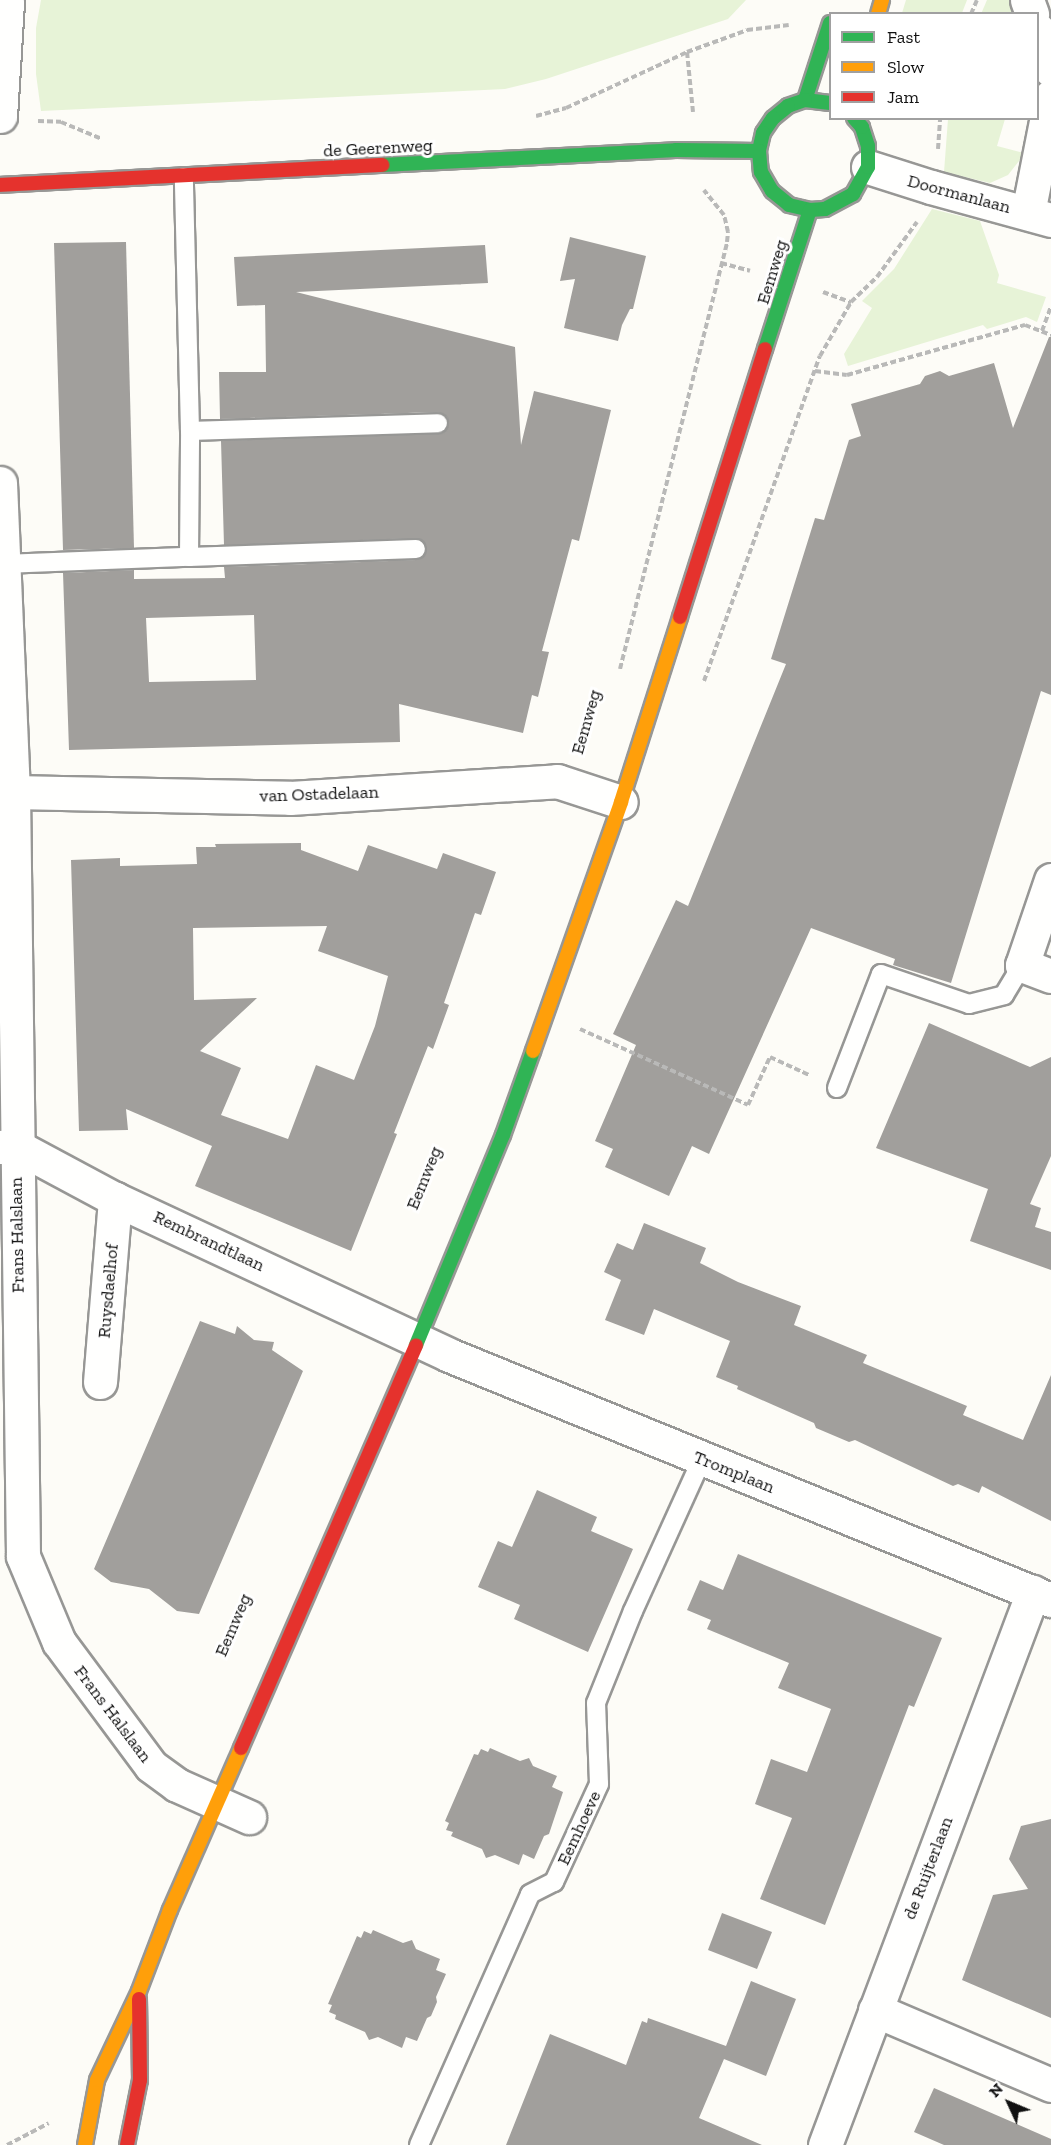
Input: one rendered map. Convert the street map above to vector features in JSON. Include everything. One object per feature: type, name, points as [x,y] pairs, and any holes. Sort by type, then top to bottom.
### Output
[{"type":"main road","points":[[805,100],[829,29]]},
{"type":"main road","points":[[829,103],[805,100],[788,106],[773,118],[763,133],[759,151],[761,172],[772,191],[789,205],[810,210],[825,209],[853,194],[868,167],[868,146],[862,127],[856,120]]},
{"type":"main road","name":"de Geerenweg","points":[[0,185],[676,150],[759,151]]},
{"type":"main road","name":"Eemweg","points":[[85,2145],[98,2080],[139,1991],[170,1910],[219,1802],[418,1340],[507,1124],[621,802],[810,210]]},
{"type":"main road","name":"Eemweg","points":[[126,2145],[140,2080],[139,1991]]},
{"type":"street","points":[[0,116],[7,0]]},
{"type":"street","points":[[1039,33],[1051,70]]},
{"type":"street","points":[[1039,216],[1051,96]]},
{"type":"street","name":"Doormanlaan","points":[[868,167],[931,188],[1039,216]]},
{"type":"street","name":"Frans Halslaan","points":[[0,483],[13,792],[8,1146],[11,1561],[59,1642],[151,1766],[177,1785],[249,1817]]},
{"type":"street","name":"van Ostadelaan","points":[[13,792],[290,798],[556,781],[621,802]]},
{"type":"street","points":[[1037,970],[1051,880]]},
{"type":"street","name":"Rembrandtlaan","points":[[8,1146],[115,1199],[418,1340]]},
{"type":"street","name":"Ruysdaelhof","points":[[100,1382],[115,1199]]},
{"type":"street","name":"Tromplaan","points":[[418,1340],[702,1459],[1042,1596]]},
{"type":"street","name":"de Ruijterlaan","points":[[825,2145],[875,2010],[1042,1596]]},
{"type":"street","points":[[875,2010],[1051,2085]]},
{"type":"lane","points":[[184,177],[190,431],[189,556]]},
{"type":"lane","points":[[190,431],[438,423]]},
{"type":"lane","points":[[3,564],[416,549]]},
{"type":"lane","points":[[837,1088],[881,974],[969,1004],[1004,995],[1037,970]]},
{"type":"lane","name":"Eemhoeve","points":[[419,2145],[530,1894],[554,1882],[599,1784],[596,1703],[633,1611],[702,1459]]},
{"type":"path","points":[[528,117],[566,108],[687,52]]},
{"type":"path","points":[[34,121],[61,122],[107,141]]},
{"type":"path","points":[[851,302],[901,247],[918,220],[931,188]]},
{"type":"path","name":"Eemweg","points":[[617,678],[722,263]]},
{"type":"path","points":[[1042,332],[1051,306]]},
{"type":"path","points":[[815,370],[847,375],[1025,326],[1051,335]]},
{"type":"path","points":[[579,1029],[748,1105],[770,1057],[837,1088]]},
{"type":"green space","points":[[41,0],[746,0],[728,19],[546,79],[505,89],[41,111],[36,74],[36,28]]},
{"type":"green space","points":[[906,0],[967,0],[962,12],[902,12]]},
{"type":"green space","points":[[987,0],[1015,0],[1015,12],[982,12]]},
{"type":"green space","points":[[948,120],[1005,120],[997,146],[1024,153],[1008,175],[990,183],[944,172]]},
{"type":"green space","points":[[932,209],[980,221],[999,275],[997,283],[1046,297],[1037,322],[1026,317],[987,329],[983,325],[848,366],[844,354],[872,308],[862,301],[894,269]]},
{"type":"building","points":[[570,237],[646,256],[633,309],[630,309],[622,325],[618,341],[564,328],[575,279],[560,281]]},
{"type":"building","points":[[126,242],[134,548],[63,550],[54,243]]},
{"type":"building","points":[[485,245],[488,283],[296,292],[515,347],[521,445],[534,391],[611,410],[579,541],[572,539],[542,651],[549,652],[538,697],[532,695],[523,733],[399,704],[400,742],[69,750],[63,573],[134,570],[134,579],[225,578],[224,567],[416,560],[426,554],[425,543],[416,538],[224,545],[221,441],[438,434],[444,432],[449,423],[447,417],[438,412],[220,419],[219,372],[266,372],[265,305],[237,306],[234,257]],"holes":[[[254,615],[256,680],[149,682],[146,618]]]},
{"type":"building","points":[[1049,337],[1051,337],[1051,695],[1041,691],[951,983],[893,965],[895,959],[811,928],[709,1154],[692,1146],[669,1196],[605,1167],[613,1149],[595,1141],[636,1045],[613,1034],[676,900],[688,906],[786,664],[771,659],[815,518],[824,520],[849,440],[861,436],[851,404],[920,384],[925,376],[940,371],[949,376],[994,363],[1013,428]]},
{"type":"building","points":[[301,843],[301,850],[358,871],[368,845],[437,869],[443,853],[496,872],[481,915],[475,913],[444,1003],[449,1005],[433,1049],[428,1046],[394,1133],[397,1134],[351,1251],[195,1186],[212,1146],[126,1109],[128,1130],[79,1131],[71,860],[120,858],[120,866],[197,864],[196,847],[216,847],[215,844]],"holes":[[[327,926],[318,951],[388,976],[375,1026],[354,1080],[316,1065],[288,1139],[221,1115],[241,1068],[200,1051],[257,998],[194,1000],[193,928]]]},
{"type":"building","points":[[929,1023],[1030,1067],[1051,1057],[1051,1156],[1030,1204],[1041,1208],[1035,1227],[1051,1232],[1051,1270],[970,1241],[988,1189],[876,1148]]},
{"type":"building","points":[[644,1223],[706,1248],[700,1263],[738,1282],[801,1306],[794,1325],[867,1355],[863,1363],[967,1406],[963,1415],[1023,1440],[1051,1375],[1051,1521],[982,1486],[979,1493],[958,1484],[953,1486],[855,1440],[849,1442],[816,1428],[814,1423],[737,1389],[738,1386],[716,1377],[730,1341],[654,1309],[644,1335],[605,1320],[621,1280],[604,1272],[617,1243],[633,1250]]},
{"type":"building","points":[[200,1321],[235,1334],[237,1326],[254,1340],[274,1342],[272,1350],[303,1371],[199,1614],[177,1611],[149,1589],[111,1582],[94,1569]]},
{"type":"building","points":[[537,1490],[597,1517],[591,1531],[633,1549],[588,1652],[514,1619],[520,1605],[478,1587],[498,1541],[512,1547]]},
{"type":"building","points":[[738,1554],[942,1638],[914,1707],[909,1705],[825,1925],[760,1899],[792,1818],[755,1804],[771,1759],[807,1772],[831,1709],[778,1688],[789,1663],[707,1629],[711,1620],[687,1610],[700,1580],[723,1590]]},
{"type":"building","points":[[490,1748],[520,1761],[529,1758],[533,1766],[557,1776],[552,1787],[563,1792],[549,1834],[544,1836],[534,1859],[523,1854],[519,1865],[495,1855],[486,1858],[482,1849],[451,1836],[453,1832],[446,1830],[449,1823],[445,1821],[474,1754],[478,1755],[481,1749],[488,1752]]},
{"type":"building","points":[[1051,1819],[1051,2018],[962,1980],[993,1895],[1028,1889],[1009,1859],[1021,1826]]},
{"type":"building","points":[[722,1913],[772,1932],[757,1969],[708,1950]]},
{"type":"building","points":[[373,1930],[403,1943],[412,1940],[416,1949],[440,1959],[436,1970],[446,1974],[431,2016],[427,2018],[417,2041],[406,2037],[402,2048],[378,2037],[369,2040],[365,2032],[335,2019],[336,2015],[329,2012],[332,2005],[328,2004],[357,1936],[361,1938],[364,1931],[371,1934]]},
{"type":"building","points":[[751,1981],[796,1999],[766,2076],[724,2059],[699,2118],[762,2145],[506,2145],[550,2034],[626,2065],[642,2021],[647,2023],[648,2018],[726,2046]]},
{"type":"building","points":[[934,2088],[1051,2139],[1051,2145],[944,2145],[914,2132]]},
{"type":"traffic: fast","points":[[805,100],[829,26]]},
{"type":"traffic: fast","points":[[829,103],[805,100],[788,106],[773,118],[763,133],[759,151],[761,172],[772,191],[789,205],[810,210],[825,209],[853,194],[868,167],[868,146],[862,127],[856,120]]},
{"type":"traffic: fast","points":[[382,165],[676,150],[759,151]]},
{"type":"traffic: fast","points":[[765,349],[810,210]]},
{"type":"traffic: fast","points":[[416,1345],[503,1135],[533,1051]]},
{"type":"traffic: slow","points":[[879,12],[882,0]]},
{"type":"traffic: slow","points":[[533,1051],[621,802],[680,617]]},
{"type":"traffic: slow","points":[[85,2145],[97,2080],[139,1991],[170,1910],[241,1748]]},
{"type":"traffic: jam","points":[[0,185],[382,165]]},
{"type":"traffic: jam","points":[[680,617],[765,349]]},
{"type":"traffic: jam","points":[[241,1748],[416,1345]]},
{"type":"traffic: jam","points":[[127,2145],[140,2080],[139,1999]]}]
